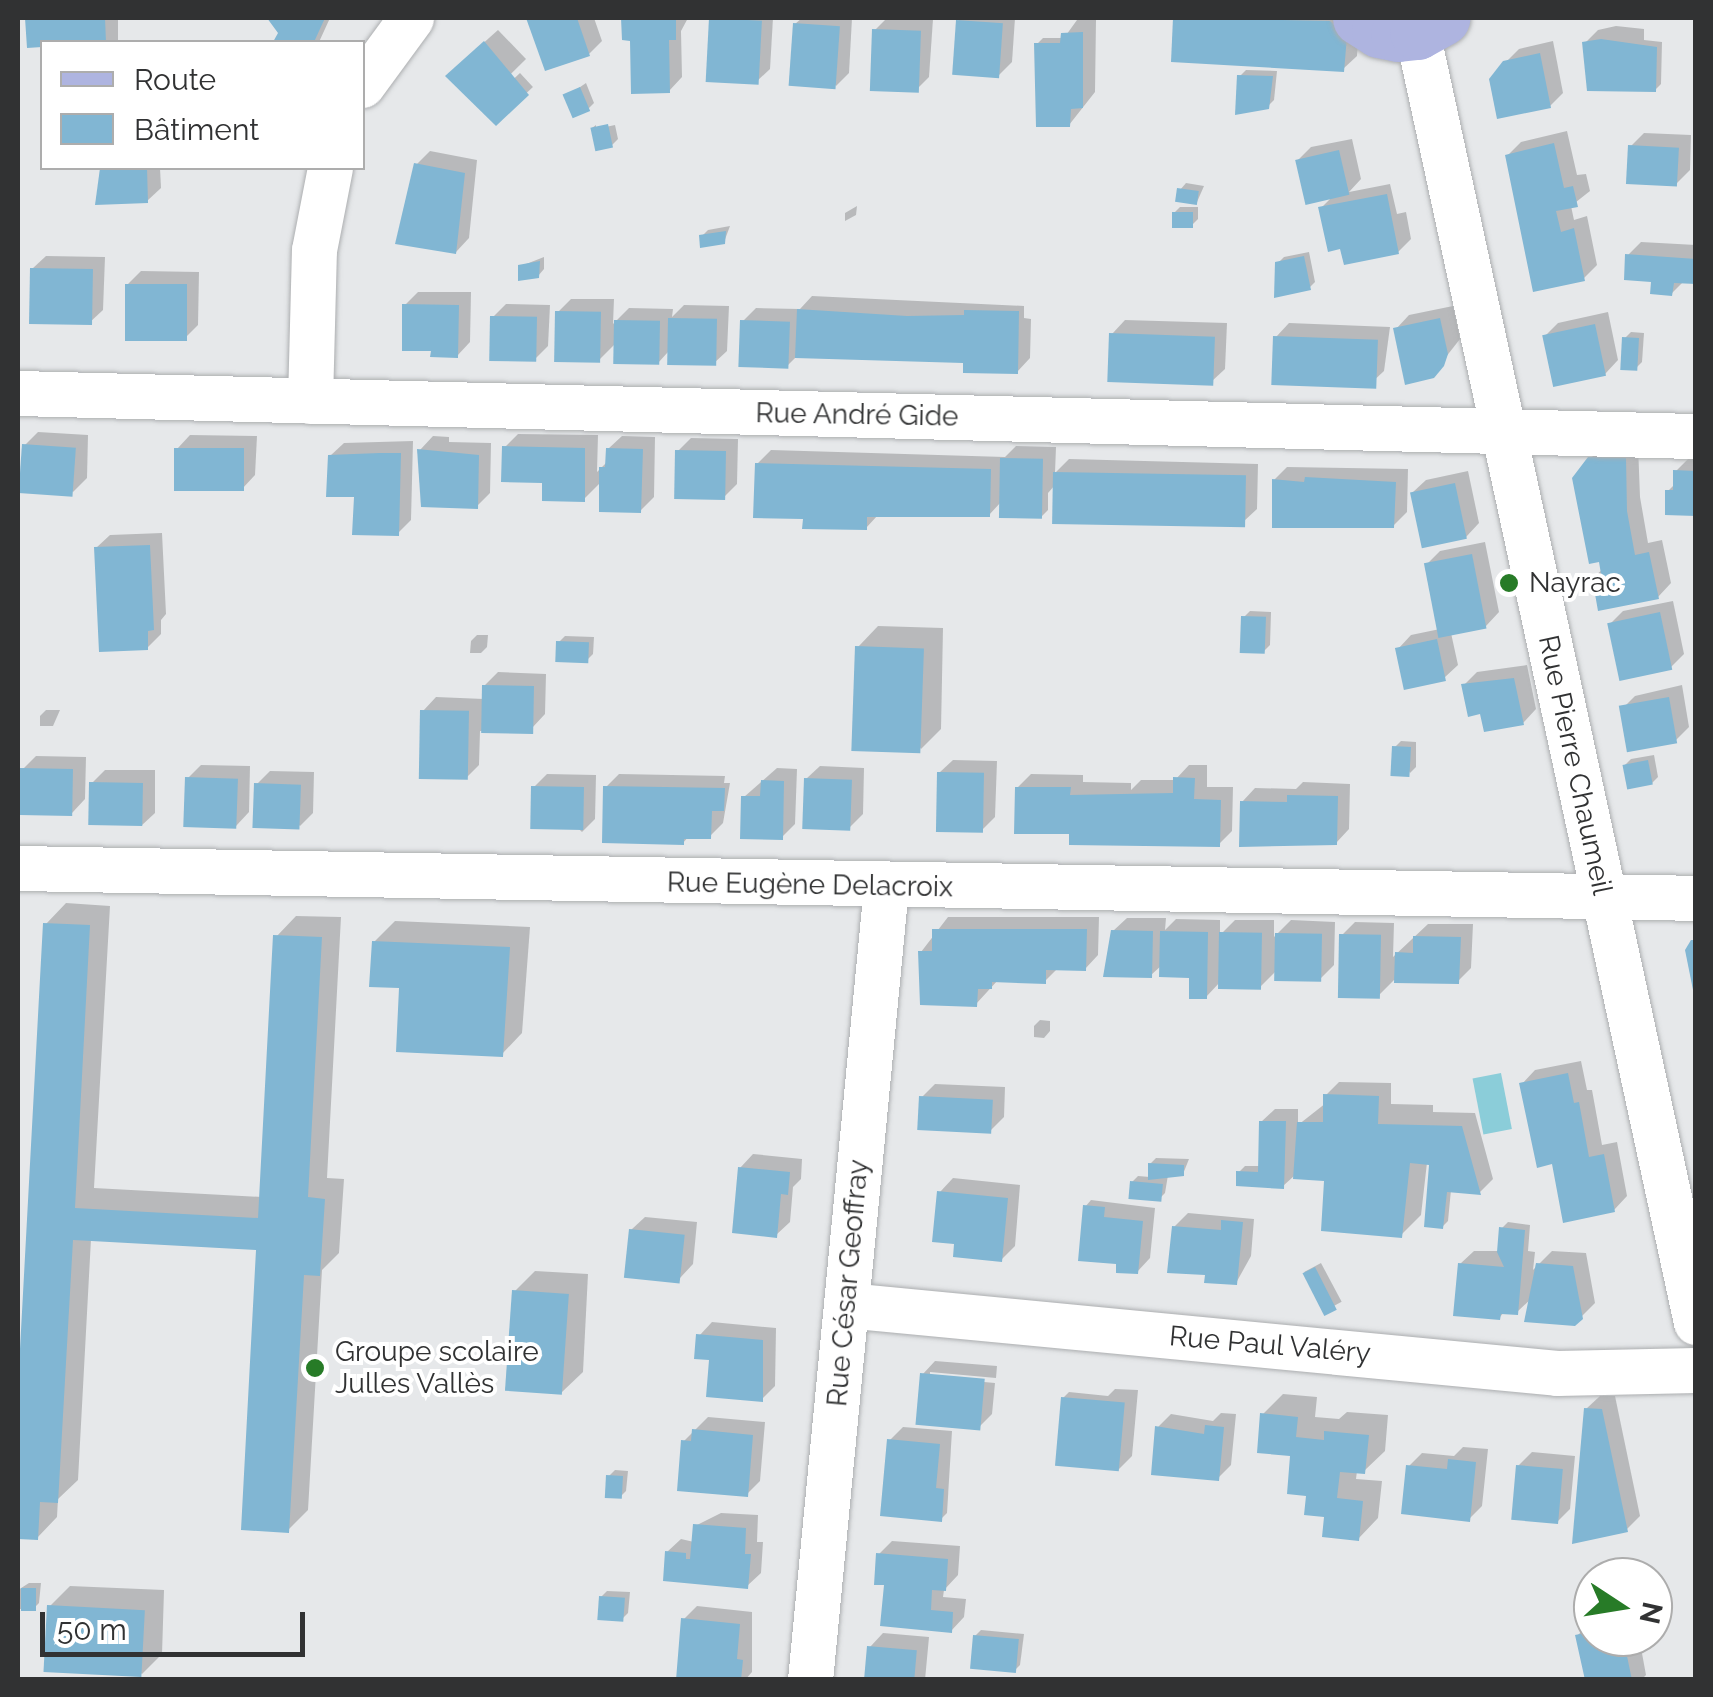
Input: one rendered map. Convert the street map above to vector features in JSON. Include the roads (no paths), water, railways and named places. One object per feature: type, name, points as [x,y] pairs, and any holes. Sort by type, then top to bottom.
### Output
[{"type":"main road","points":[[1360,18],[1379,30],[1430,25]]},
{"type":"street","points":[[365,81],[412,18]]},
{"type":"street","name":"Rue Pierre Chaumeil","points":[[1430,25],[1506,431],[1602,897],[1696,1322]]},
{"type":"street","points":[[310,401],[314,250],[330,170]]},
{"type":"street","name":"Rue André Gide","points":[[18,393],[1696,436]]},
{"type":"street","name":"Rue Eugène Delacroix","points":[[18,868],[1696,898]]},
{"type":"street","name":"Rue César Geoffray","points":[[810,1680],[886,886]]},
{"type":"street","name":"Rue Paul Valéry","points":[[846,1305],[1557,1372],[1696,1370]]},
{"type":"water","points":[[1501,1073],[1512,1129],[1483,1134],[1473,1079]]},
{"type":"place","name":"Nayrac","points":[[1509,583]]},
{"type":"place","name":"Groupe scolaire Julles Vallès","points":[[315,1368]]}]
